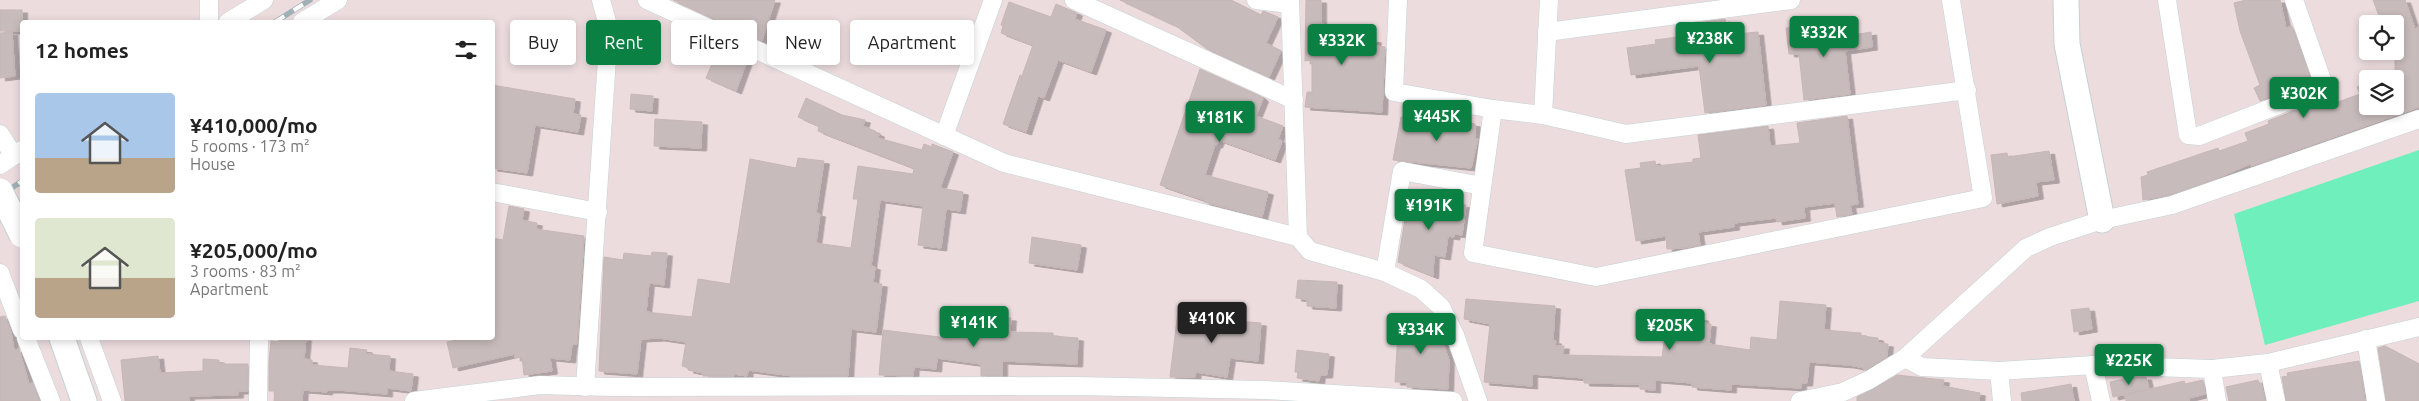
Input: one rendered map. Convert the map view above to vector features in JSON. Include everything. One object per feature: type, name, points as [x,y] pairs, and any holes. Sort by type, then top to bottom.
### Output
[{"type":"street","points":[[209,0],[209,20]]},
{"type":"street","points":[[231,20],[264,0]]},
{"type":"street","points":[[305,20],[338,0]]},
{"type":"street","points":[[585,387],[609,29],[601,0]]},
{"type":"street","points":[[647,0],[1004,163],[1298,237],[1310,250],[1385,272],[1421,289],[1441,307],[1455,335],[1478,401]]},
{"type":"street","points":[[944,136],[993,0]]},
{"type":"street","points":[[1074,0],[1294,100]]},
{"type":"street","points":[[1256,0],[1290,2],[1298,237]]},
{"type":"street","points":[[1398,0],[1394,92],[1492,109],[1543,115],[1626,134],[1967,90]]},
{"type":"street","points":[[1543,115],[1548,0]]},
{"type":"street","points":[[1548,32],[1791,0]]},
{"type":"street","points":[[1492,109],[1473,253],[1596,277],[1983,198],[1951,0]]},
{"type":"street","points":[[2066,0],[2068,44],[2102,220]]},
{"type":"street","points":[[2168,0],[2188,135],[2199,136],[2317,90],[2321,77],[2294,0]]},
{"type":"street","points":[[1800,401],[1826,399],[1869,380],[1905,358],[2026,248],[2050,237],[2102,220],[2172,205],[2419,119]]},
{"type":"street","points":[[0,134],[12,157]]},
{"type":"street","points":[[1385,272],[1402,171],[1482,186]]},
{"type":"street","points":[[0,191],[20,231]]},
{"type":"street","points":[[495,193],[598,212]]},
{"type":"street","points":[[0,216],[20,203]]},
{"type":"street","points":[[0,273],[20,325]]},
{"type":"street","points":[[1905,358],[1922,367],[1999,371],[2094,366],[2212,369],[2268,363],[2419,327]]},
{"type":"street","points":[[2366,339],[2376,401]]},
{"type":"street","points":[[27,340],[51,401]]},
{"type":"street","points":[[63,340],[84,401]]},
{"type":"street","points":[[90,340],[112,401]]},
{"type":"street","points":[[258,401],[259,340]]},
{"type":"street","points":[[2268,363],[2276,401]]},
{"type":"street","points":[[2094,366],[2101,401]]},
{"type":"street","points":[[2212,369],[2217,401]]},
{"type":"street","points":[[1999,371],[2002,401]]},
{"type":"street","points":[[414,401],[540,385],[585,387],[614,394],[1076,386],[1265,390],[1453,401]]},
{"type":"shaded area","points":[[2419,150],[2419,301],[2265,345],[2234,214]]},
{"type":"building","points":[[673,0],[775,0],[769,20],[767,20],[762,41],[757,39],[757,20],[716,20]]},
{"type":"building","points":[[1120,0],[1231,0],[1261,15],[1263,11],[1278,17],[1266,43],[1281,51],[1269,77],[1207,49],[1176,26]]},
{"type":"building","points":[[1306,0],[1321,0],[1321,24],[1359,30],[1358,37],[1376,40],[1375,46],[1385,47],[1382,112],[1305,107],[1307,92],[1312,92],[1312,60],[1305,61]]},
{"type":"building","points":[[2246,0],[2280,0],[2286,28],[2292,26],[2310,77],[2308,82],[2260,101],[2254,88],[2260,85],[2240,31],[2234,3]]},
{"type":"building","points":[[2373,0],[2405,0],[2415,29],[2419,27],[2419,107],[2404,112],[2404,70],[2395,70],[2395,60],[2404,60],[2404,15],[2379,15]]},
{"type":"building","points":[[1009,2],[1051,17],[1056,4],[1077,13],[1075,19],[1106,30],[1091,72],[1058,60],[1044,98],[1038,96],[1026,132],[1003,124],[1020,75],[1022,76],[1033,45],[1001,33],[1003,26],[1001,25]]},
{"type":"building","points":[[0,10],[22,10],[20,31],[0,31]]},
{"type":"building","points":[[1725,19],[1728,35],[1758,32],[1766,105],[1705,113],[1699,66],[1631,75],[1627,48],[1656,44],[1655,40],[1685,36],[1684,25]]},
{"type":"building","points":[[1841,23],[1843,34],[1847,33],[1847,36],[1871,32],[1872,47],[1845,51],[1850,94],[1804,100],[1799,54],[1789,54],[1786,28]]},
{"type":"building","points":[[12,32],[15,76],[0,78],[0,33]]},
{"type":"building","points":[[712,65],[745,65],[736,91],[706,78]]},
{"type":"building","points":[[1200,69],[1260,96],[1263,99],[1256,116],[1283,126],[1278,139],[1282,141],[1275,160],[1219,140],[1217,145],[1215,145],[1205,175],[1268,192],[1262,217],[1204,202],[1204,200],[1160,185]]},
{"type":"building","points":[[495,86],[575,99],[573,114],[581,115],[578,132],[535,125],[527,173],[495,168]]},
{"type":"building","points":[[631,94],[653,96],[652,111],[630,109]]},
{"type":"building","points":[[2359,94],[2359,115],[2396,115],[2263,162],[2251,166],[2250,164],[2218,178],[2169,195],[2143,200],[2141,177],[2148,175],[2147,172],[2218,148],[2219,151],[2248,141],[2245,133],[2269,124],[2268,121],[2319,101],[2320,103],[2325,101],[2327,106]]},
{"type":"building","points":[[806,98],[842,115],[865,120],[863,126],[879,134],[878,138],[922,150],[924,144],[932,147],[932,144],[953,152],[940,188],[963,192],[960,211],[946,209],[941,248],[918,245],[923,206],[880,200],[871,266],[875,267],[873,283],[882,284],[876,332],[851,329],[848,376],[793,376],[748,370],[747,376],[734,374],[734,376],[703,376],[703,373],[688,370],[689,368],[682,366],[686,342],[659,338],[641,339],[637,374],[599,371],[604,257],[623,260],[624,253],[651,256],[652,252],[667,253],[664,285],[649,283],[646,312],[692,317],[698,279],[730,284],[750,159],[796,168],[798,158],[824,161],[816,213],[820,214],[816,243],[851,248],[858,199],[853,199],[858,166],[913,174],[914,168],[818,131],[819,126],[798,117]]},
{"type":"building","points":[[1446,115],[1463,118],[1463,122],[1475,124],[1475,138],[1478,139],[1471,168],[1393,160],[1401,117],[1445,123]]},
{"type":"building","points":[[1847,116],[1858,204],[1850,205],[1852,214],[1837,217],[1835,203],[1804,207],[1805,218],[1777,222],[1776,218],[1734,223],[1734,227],[1698,232],[1700,245],[1667,249],[1666,236],[1636,241],[1625,170],[1641,168],[1640,163],[1655,161],[1656,166],[1693,162],[1693,159],[1701,158],[1698,135],[1768,126],[1770,146],[1800,143],[1797,123]]},
{"type":"building","points":[[655,119],[702,122],[701,148],[654,146]]},
{"type":"building","points":[[2049,151],[2054,180],[2036,182],[2038,196],[1997,204],[1991,155],[2007,153],[2008,157]]},
{"type":"building","points":[[1409,195],[1466,205],[1462,235],[1448,236],[1445,257],[1434,255],[1433,276],[1398,262]]},
{"type":"building","points":[[509,206],[524,209],[522,220],[537,223],[536,229],[584,236],[577,344],[572,344],[570,360],[550,358],[552,371],[524,375],[522,357],[515,358],[515,354],[453,368],[447,342],[456,340],[495,340],[495,239],[503,240]]},
{"type":"building","points":[[1032,237],[1081,245],[1077,270],[1029,263]]},
{"type":"building","points":[[1298,280],[1337,282],[1336,308],[1307,306],[1307,299],[1296,298]]},
{"type":"building","points":[[1466,299],[1555,306],[1553,341],[1556,341],[1555,346],[1564,346],[1563,355],[1662,357],[1668,315],[1703,318],[1703,323],[1711,324],[1709,344],[1750,350],[1751,337],[1777,340],[1780,301],[1826,305],[1824,330],[1861,333],[1861,336],[1878,338],[1878,343],[1888,344],[1887,357],[1863,371],[1864,368],[1849,365],[1809,362],[1807,383],[1801,383],[1801,388],[1731,384],[1731,390],[1692,387],[1692,383],[1655,380],[1655,390],[1640,389],[1640,384],[1584,383],[1584,378],[1532,374],[1532,386],[1484,382],[1490,324],[1464,319]]},
{"type":"building","points":[[2089,308],[2092,329],[2074,332],[2071,310]]},
{"type":"building","points":[[1178,311],[1225,316],[1225,320],[1261,323],[1258,361],[1230,358],[1227,377],[1196,372],[1195,377],[1170,377]]},
{"type":"building","points":[[1399,315],[1421,316],[1420,321],[1431,322],[1431,333],[1440,334],[1449,360],[1448,389],[1407,387],[1407,382],[1395,382]]},
{"type":"building","points":[[5,316],[11,332],[14,350],[19,349],[29,384],[33,383],[40,401],[0,401],[0,317]]},
{"type":"building","points":[[983,317],[1011,318],[1010,332],[1053,333],[1053,336],[1078,338],[1077,364],[1002,361],[1002,376],[981,376],[981,364],[937,358],[936,369],[914,367],[913,376],[879,375],[883,330],[955,339],[957,320],[983,324]]},
{"type":"building","points":[[278,340],[306,340],[304,359],[312,360],[312,365],[348,368],[350,348],[367,350],[366,354],[390,356],[389,371],[413,374],[411,391],[387,388],[387,394],[338,390],[327,390],[327,392],[303,390],[302,401],[274,401],[275,391],[269,391],[269,361],[271,341],[278,342]]},
{"type":"building","points":[[2385,346],[2419,364],[2419,401],[2386,401],[2378,348]]},
{"type":"building","points":[[1297,350],[1329,354],[1327,375],[1320,375],[1319,381],[1297,378],[1298,372],[1295,372]]},
{"type":"building","points":[[158,356],[160,373],[203,371],[203,359],[219,360],[219,364],[248,364],[248,391],[238,391],[238,395],[189,396],[189,401],[125,401],[121,360]]},
{"type":"building","points":[[2359,361],[2365,401],[2286,401],[2282,377],[2288,376],[2287,373]]},
{"type":"building","points":[[1897,375],[1944,380],[1943,386],[1980,393],[1979,401],[1857,401],[1857,397]]},
{"type":"building","points":[[2133,377],[2146,377],[2149,389],[2113,397],[2110,382]]},
{"type":"building","points":[[2203,380],[2205,394],[2189,398],[2189,401],[2126,401],[2125,395],[2184,381],[2185,384]]},
{"type":"building","points":[[2258,380],[2261,383],[2265,401],[2229,401],[2226,387]]},
{"type":"building","points":[[2071,384],[2074,401],[2022,401],[2021,393]]},
{"type":"railway","points":[[278,20],[310,0]]},
{"type":"railway","points":[[0,196],[20,182]]}]
